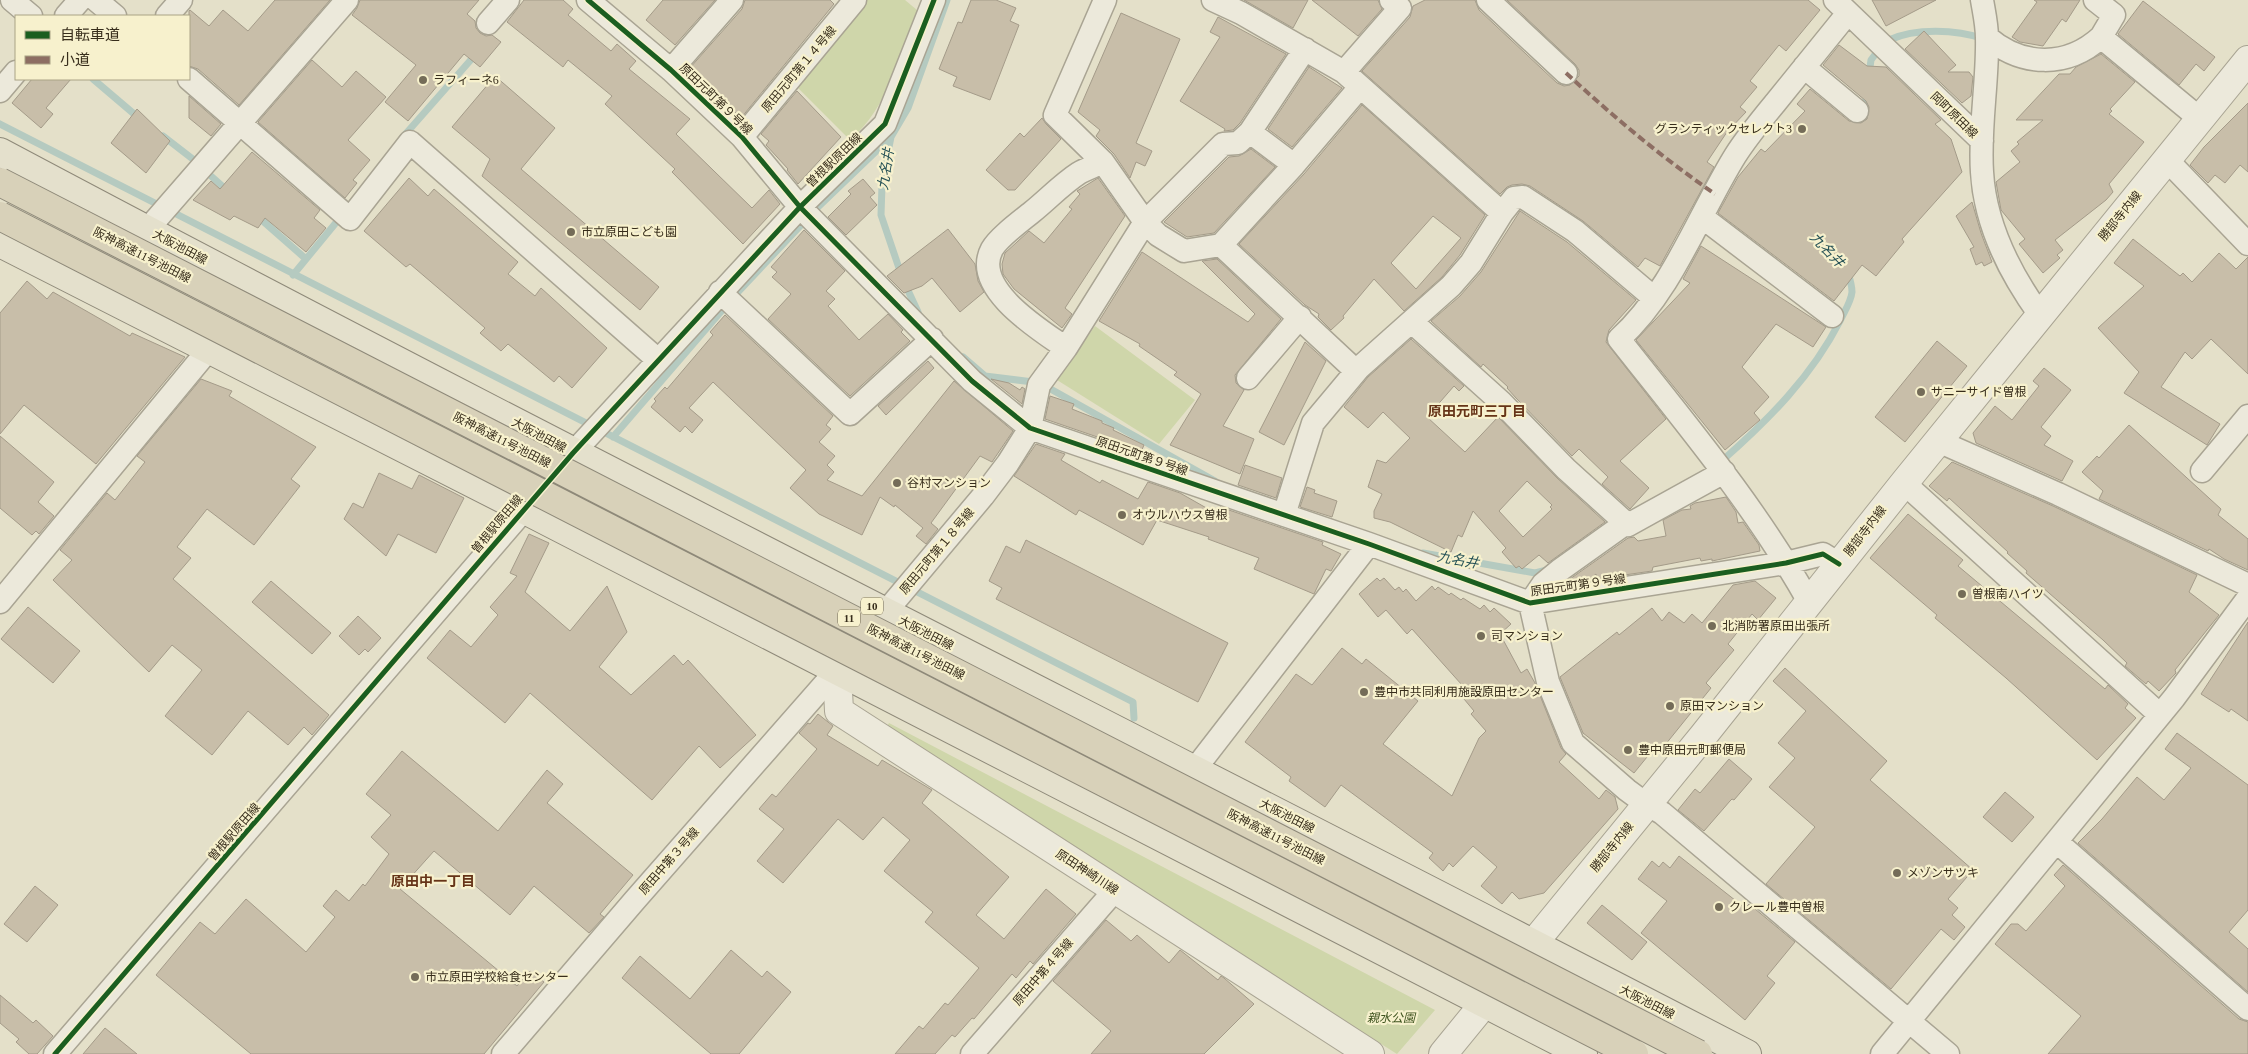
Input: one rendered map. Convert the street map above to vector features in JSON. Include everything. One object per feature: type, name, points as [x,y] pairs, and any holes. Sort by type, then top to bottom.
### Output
[{"type":"highway","name":"阪神高速11号池田線","points":[[0,182],[1698,1054]]},
{"type":"highway","name":"11","points":[[0,216],[1634,1054]]},
{"type":"main road","name":"大阪池田線","points":[[0,152],[153,224],[890,607],[1195,769],[1748,1054]]},
{"type":"main road","points":[[0,243],[210,348],[1583,1054]]},
{"type":"street","points":[[12,0],[30,15]]},
{"type":"street","points":[[67,15],[80,0]]},
{"type":"street","points":[[96,0],[114,15]]},
{"type":"street","points":[[168,15],[180,0]]},
{"type":"street","points":[[153,224],[347,0]]},
{"type":"street","points":[[488,23],[508,0]]},
{"type":"street","points":[[671,70],[732,0]]},
{"type":"street","name":"原田元町第１４号線","points":[[742,137],[856,0]]},
{"type":"street","name":"曽根駅原田線","points":[[54,1054],[579,446],[658,360],[727,298],[886,124],[934,0]]},
{"type":"street","points":[[1105,0],[1054,116],[1103,162],[1145,222],[1158,235],[1184,251],[1221,245],[1294,165],[1402,3]]},
{"type":"street","points":[[1213,0],[1305,49],[1352,80],[1502,212]]},
{"type":"street","points":[[1488,0],[1566,73]]},
{"type":"street","points":[[1982,0],[1988,37],[1982,141]]},
{"type":"street","points":[[1988,37],[2013,55],[2044,61],[2075,55],[2101,37],[2114,15],[2095,0]]},
{"type":"street","name":"原田元町第９号線","points":[[600,4],[742,137],[806,213],[972,381],[1030,428],[1369,544],[1530,603],[1786,563],[1823,554],[1839,564]]},
{"type":"street","points":[[1809,602],[1786,563],[1724,472],[1619,339],[1638,322],[1702,217],[1735,156],[1804,67],[1842,7]]},
{"type":"street","name":"岡町原田線","points":[[1842,7],[1982,141],[1982,172],[1986,203],[1994,234],[2006,262],[2040,315]]},
{"type":"street","points":[[2101,37],[2200,118]]},
{"type":"street","points":[[1030,428],[1039,385],[1066,348],[1145,222],[1223,144],[1238,143],[1250,132],[1305,49]]},
{"type":"street","name":"勝部寺内線","points":[[1443,1054],[2248,60]]},
{"type":"street","points":[[1804,67],[1857,111]]},
{"type":"street","points":[[0,91],[10,70]]},
{"type":"street","points":[[190,80],[350,219],[410,142],[658,360]]},
{"type":"street","points":[[1250,132],[1294,165]]},
{"type":"street","points":[[2166,159],[2248,244]]},
{"type":"street","points":[[1066,348],[1036,327],[999,293],[989,272],[989,259],[992,248],[1015,226],[1079,173],[1103,162]]},
{"type":"street","points":[[1284,515],[1312,423],[1356,371],[1451,286],[1471,263],[1502,212],[1514,198],[1523,197],[1575,231],[1654,298]]},
{"type":"street","points":[[1702,217],[1832,316]]},
{"type":"street","points":[[1221,245],[1356,371]]},
{"type":"street","points":[[727,298],[850,414],[932,339]]},
{"type":"street","points":[[1248,378],[1300,317]]},
{"type":"street","points":[[1412,322],[1501,402],[1566,469],[1628,525],[1724,472]]},
{"type":"street","points":[[0,602],[210,348]]},
{"type":"street","points":[[2202,471],[2248,416]]},
{"type":"street","name":"原田元町第１８号線","points":[[837,670],[984,496],[1030,428]]},
{"type":"street","points":[[1938,441],[2058,494],[2248,585]]},
{"type":"street","points":[[1904,483],[2160,715]]},
{"type":"street","points":[[1626,523],[1543,584],[1530,603],[1548,682],[1574,743],[1646,804],[1662,813],[1948,1054]]},
{"type":"street","points":[[1195,769],[1369,544]]},
{"type":"street","points":[[1882,1054],[2160,715],[2248,598]]},
{"type":"street","name":"原田神崎川線","points":[[837,670],[839,711],[1370,1054]]},
{"type":"street","name":"原田中第３号線","points":[[503,1054],[837,670]]},
{"type":"street","points":[[2057,842],[2248,1009]]},
{"type":"street","name":"原田中第４号線","points":[[972,1054],[1115,890]]},
{"type":"green space","points":[[867,0],[905,0],[917,10],[883,97],[874,113],[850,140],[798,88]]},
{"type":"green space","points":[[1095,326],[1195,400],[1159,444],[1057,380]]},
{"type":"green space","name":"親水公園","points":[[889,723],[1435,1010],[1397,1054],[885,730]]},
{"type":"building","points":[[275,0],[330,0],[239,105],[198,69],[190,66],[189,11],[209,26],[223,10],[248,31]]},
{"type":"building","points":[[360,0],[479,0],[467,14],[475,21],[476,28],[480,33],[486,36],[492,35],[501,42],[480,67],[464,54],[408,121],[385,102],[416,65],[352,15]]},
{"type":"building","points":[[524,0],[563,0],[573,9],[568,15],[611,51],[617,44],[636,61],[629,69],[690,119],[676,134],[752,208],[769,190],[780,204],[743,244],[672,172],[675,169],[605,104],[612,96],[568,60],[563,67],[507,22]]},
{"type":"building","points":[[663,0],[715,0],[675,45],[646,20]]},
{"type":"building","points":[[745,0],[830,0],[834,4],[741,118],[689,69],[742,9]]},
{"type":"building","points":[[971,0],[996,0],[1016,8],[1010,21],[1019,25],[990,100],[953,86],[957,77],[939,69],[958,22],[962,23]]},
{"type":"building","points":[[1244,0],[1308,0],[1293,28]]},
{"type":"building","points":[[1312,0],[1378,0],[1382,9],[1358,36]]},
{"type":"building","points":[[1425,0],[1475,0],[1479,10],[1557,83],[1564,86],[1570,85],[1579,76],[1579,70],[1575,64],[1507,0],[1808,0],[1820,10],[1786,51],[1779,45],[1750,81],[1757,87],[1740,107],[1746,112],[1727,132],[1707,162],[1714,167],[1660,266],[1645,258],[1638,267],[1583,221],[1530,186],[1522,184],[1512,185],[1500,194],[1362,71],[1410,17],[1413,6]]},
{"type":"building","points":[[1872,0],[1936,0],[1886,26]]},
{"type":"building","points":[[2034,0],[2080,0],[2066,22],[2062,19],[2043,46],[2020,42],[2012,37],[2037,2]]},
{"type":"building","points":[[2143,1],[2215,57],[2204,71],[2196,64],[2179,85],[2118,34]]},
{"type":"building","points":[[1121,13],[1180,39],[1136,143],[1152,151],[1145,166],[1136,162],[1130,178],[1114,154],[1096,136],[1100,130],[1078,112]]},
{"type":"building","points":[[1218,17],[1286,54],[1240,123],[1233,130],[1224,131],[1225,129],[1180,101],[1220,37],[1210,32]]},
{"type":"building","points":[[1924,31],[1956,65],[1948,72],[1969,72],[1973,77],[1971,96],[1962,103],[1905,49]]},
{"type":"building","points":[[1839,45],[1867,66],[1886,67],[1941,120],[1935,124],[1951,139],[1962,172],[1902,239],[1904,242],[1876,276],[1862,265],[1834,301],[1718,213],[1738,177],[1761,149],[1765,152],[1805,111],[1797,104],[1810,89],[1849,121],[1861,123],[1867,119],[1869,107],[1866,101],[1823,65]]},
{"type":"building","points":[[2101,54],[2135,82],[2110,109],[2112,111],[2109,114],[2144,142],[2109,184],[2113,192],[2106,200],[2055,240],[2063,250],[2057,255],[2060,258],[2043,273],[2019,244],[2025,239],[2001,210],[1996,182],[2020,162],[2011,151],[2019,144],[2017,142],[2043,120],[2016,120],[2059,74],[2070,74],[2076,67]]},
{"type":"building","points":[[312,60],[342,87],[356,71],[386,97],[348,140],[370,160],[353,180],[357,183],[345,198],[258,122]]},
{"type":"building","points":[[1309,67],[1342,88],[1292,147],[1268,129]]},
{"type":"building","name":"市立原田こども園","points":[[495,76],[555,128],[521,169],[659,287],[640,310],[482,176],[490,159],[452,127]]},
{"type":"building","points":[[31,80],[70,80],[46,108],[53,114],[41,128],[12,103]]},
{"type":"building","points":[[797,91],[841,137],[798,184],[788,169],[766,145],[769,141],[761,134]]},
{"type":"building","points":[[189,96],[221,124],[211,136],[189,118]]},
{"type":"building","points":[[2248,103],[2248,172],[2240,165],[2225,183],[2215,175],[2208,183],[2190,165],[2204,147]]},
{"type":"building","points":[[1362,105],[1485,215],[1460,255],[1442,277],[1404,311],[1374,279],[1343,316],[1344,318],[1331,330],[1318,317],[1319,314],[1305,305],[1239,244],[1304,174]],"holes":[[[1433,216],[1461,238],[1416,289],[1391,263]]]},
{"type":"building","points":[[137,109],[170,141],[146,173],[111,143]]},
{"type":"building","points":[[1042,118],[1061,139],[1015,190],[1008,190],[986,170],[1020,133],[1024,137]]},
{"type":"building","points":[[1251,149],[1275,167],[1214,233],[1187,237],[1164,222],[1229,157],[1239,156]]},
{"type":"building","points":[[252,152],[320,210],[314,218],[326,228],[306,252],[265,218],[258,228],[234,216],[230,220],[193,200],[211,181],[220,189]]},
{"type":"building","points":[[409,178],[428,196],[434,189],[518,262],[508,274],[535,296],[541,288],[607,348],[572,388],[559,376],[554,382],[508,344],[501,351],[480,333],[485,328],[410,264],[406,267],[364,231]]},
{"type":"building","points":[[1098,178],[1125,216],[1065,308],[1072,314],[1062,328],[1014,289],[1003,274],[1002,264],[1005,253],[1029,231],[1044,243],[1072,209],[1069,207],[1080,194],[1077,191]]},
{"type":"building","points":[[863,179],[875,193],[870,197],[877,205],[846,235],[828,217],[851,194],[848,191]]},
{"type":"building","points":[[1972,202],[1992,262],[1984,266],[1982,262],[1976,265],[1970,249],[1974,247],[1956,216]]},
{"type":"building","points":[[1520,211],[1567,242],[1636,300],[1609,330],[1606,342],[1666,419],[1620,461],[1649,488],[1630,509],[1602,484],[1608,477],[1579,449],[1572,456],[1516,398],[1508,387],[1483,364],[1481,367],[1431,321],[1460,296],[1481,272]]},
{"type":"building","points":[[948,229],[975,264],[978,281],[984,292],[960,312],[932,278],[922,286],[904,293],[887,276]]},
{"type":"building","points":[[804,230],[845,271],[826,291],[835,299],[828,306],[859,340],[888,314],[903,330],[901,332],[910,341],[850,396],[768,319],[791,294],[772,277],[777,272],[771,267]]},
{"type":"building","points":[[2133,239],[2180,276],[2183,273],[2192,282],[2219,253],[2236,269],[2248,257],[2248,374],[2211,339],[2192,359],[2185,352],[2161,387],[2220,424],[2207,445],[2124,393],[2139,372],[2098,328],[2144,286],[2114,263]]},
{"type":"building","points":[[1701,246],[1826,327],[1813,347],[1776,324],[1742,367],[1769,397],[1754,413],[1760,420],[1725,450],[1636,340],[1690,283],[1683,279]]},
{"type":"building","points":[[1142,252],[1248,322],[1255,314],[1202,261],[1217,259],[1281,319],[1235,375],[1236,383],[1244,390],[1223,426],[1254,439],[1240,474],[1170,445],[1201,394],[1174,375],[1177,372],[1139,346],[1140,344],[1099,321]]},
{"type":"building","points":[[27,281],[47,299],[53,292],[130,336],[132,333],[185,357],[96,464],[24,405],[0,434],[0,313]]},
{"type":"building","points":[[725,315],[833,416],[826,425],[831,429],[819,442],[835,456],[827,465],[834,472],[827,480],[862,496],[954,381],[1013,431],[992,462],[980,456],[931,523],[938,529],[926,544],[916,536],[923,528],[895,505],[894,507],[880,497],[862,535],[819,514],[790,488],[806,470],[713,382],[689,408],[703,420],[692,433],[685,426],[680,432],[651,407],[656,401],[654,399],[665,387],[667,389],[713,335],[710,332]]},
{"type":"building","points":[[1411,339],[1464,386],[1459,391],[1454,386],[1427,417],[1465,452],[1498,417],[1557,478],[1605,522],[1548,563],[1539,555],[1522,569],[1519,566],[1516,568],[1502,552],[1506,548],[1473,511],[1462,537],[1458,535],[1451,552],[1390,522],[1374,518],[1374,511],[1382,494],[1368,487],[1377,460],[1386,463],[1410,438],[1383,412],[1368,428],[1344,407],[1368,377]],"holes":[[[1527,481],[1552,505],[1550,507],[1552,509],[1523,537],[1499,511]]]},
{"type":"building","name":"サニーサイド曽根","points":[[1937,341],[1967,366],[1905,442],[1875,417]]},
{"type":"building","points":[[1305,342],[1326,361],[1284,445],[1259,432]]},
{"type":"building","points":[[928,361],[934,368],[886,415],[878,406]]},
{"type":"building","points":[[2044,368],[2071,390],[2041,427],[2051,436],[2044,445],[2073,461],[2062,481],[1976,443],[1973,433],[1995,406],[2012,420],[2039,386],[2033,381]]},
{"type":"building","points":[[201,379],[232,391],[229,396],[316,447],[291,479],[300,486],[254,545],[207,509],[177,547],[191,558],[173,579],[329,715],[312,735],[304,727],[288,745],[248,711],[212,755],[165,716],[202,670],[172,645],[149,672],[53,580],[72,560],[60,550],[107,493],[115,500],[145,462],[137,456]]},
{"type":"building","points":[[991,379],[1009,383],[1020,390],[1022,387],[1025,389],[1022,404]]},
{"type":"building","points":[[1050,396],[1074,404],[1072,409],[1102,421],[1102,423],[1114,428],[1113,430],[1144,445],[1141,452],[1045,419]]},
{"type":"building","points":[[2129,425],[2221,509],[2218,515],[2248,539],[2248,570],[2224,559],[2209,549],[2208,551],[2099,499],[2103,491],[2082,472],[2097,456],[2099,458]]},
{"type":"building","points":[[0,436],[54,482],[38,502],[54,516],[39,534],[36,531],[32,535],[0,508]]},
{"type":"building","points":[[1036,444],[1065,454],[1061,460],[1100,483],[1102,480],[1138,499],[1148,482],[1180,493],[1217,514],[1220,507],[1323,542],[1322,545],[1341,554],[1331,571],[1326,569],[1314,594],[1254,569],[1259,558],[1208,539],[1209,537],[1157,520],[1143,545],[1079,510],[1076,515],[1014,476]]},
{"type":"building","points":[[1952,462],[2053,506],[2197,575],[2189,592],[2219,615],[2175,670],[2176,673],[2159,691],[2148,681],[2146,684],[2125,666],[2127,663],[2103,640],[2026,573],[2027,571],[2008,552],[1949,498],[1947,501],[1929,486]]},
{"type":"building","points":[[1245,465],[1282,478],[1276,498],[1238,485]]},
{"type":"building","points":[[379,473],[412,489],[419,475],[464,498],[436,553],[398,534],[386,556],[344,519],[353,503],[363,508]]},
{"type":"building","points":[[1307,487],[1315,490],[1314,493],[1337,501],[1332,517],[1300,507]]},
{"type":"building","points":[[1726,497],[1736,512],[1738,523],[1743,522],[1759,545],[1760,551],[1712,561],[1712,559],[1701,561],[1700,558],[1653,567],[1652,571],[1597,579],[1596,574],[1587,581],[1573,583],[1570,579],[1628,538],[1634,537],[1638,541],[1666,536],[1663,520],[1682,510],[1691,509],[1690,506],[1695,503]]},
{"type":"building","points":[[1908,514],[1963,560],[1958,566],[2105,689],[2108,685],[2128,704],[2125,708],[2136,718],[2097,760],[2006,678],[1935,618],[1937,615],[1870,558]]},
{"type":"building","points":[[529,534],[549,543],[525,592],[570,631],[607,586],[627,632],[599,667],[631,695],[674,655],[683,665],[688,660],[756,735],[720,768],[699,746],[652,800],[530,693],[505,723],[427,658],[450,630],[471,647],[498,615],[490,607],[517,576],[510,573]]},
{"type":"building","points":[[1026,540],[1228,643],[1198,702],[996,599],[1002,588],[989,581],[1006,546],[1020,553]]},
{"type":"building","points":[[1377,578],[1380,581],[1384,578],[1395,590],[1399,587],[1403,592],[1406,589],[1416,601],[1432,586],[1435,590],[1438,587],[1449,595],[1451,593],[1461,600],[1463,598],[1480,609],[1484,605],[1490,612],[1494,608],[1511,624],[1500,634],[1521,673],[1527,669],[1535,683],[1561,748],[1566,754],[1559,762],[1599,799],[1606,790],[1615,797],[1618,809],[1544,893],[1519,899],[1512,892],[1502,904],[1481,886],[1497,867],[1473,846],[1453,867],[1449,863],[1443,871],[1429,858],[1433,853],[1341,785],[1325,807],[1289,781],[1291,777],[1245,742],[1296,674],[1312,685],[1342,648],[1362,664],[1366,659],[1418,701],[1383,744],[1452,796],[1479,738],[1486,731],[1471,714],[1474,711],[1464,699],[1470,694],[1412,629],[1407,634],[1386,610],[1378,617],[1359,594]]},
{"type":"building","points":[[271,581],[331,633],[312,654],[252,602]]},
{"type":"building","points":[[1755,581],[1776,598],[1758,620],[1752,614],[1728,644],[1734,650],[1706,683],[1711,688],[1661,750],[1656,746],[1634,773],[1583,733],[1560,677],[1617,632],[1619,635],[1652,608],[1662,621],[1669,612],[1684,623],[1692,614],[1702,623],[1733,585]]},
{"type":"building","points":[[28,607],[80,651],[53,683],[1,639]]},
{"type":"building","points":[[358,616],[381,638],[368,652],[365,649],[359,655],[339,636]]},
{"type":"building","points":[[2248,622],[2248,721],[2231,709],[2229,712],[2201,694]]},
{"type":"building","points":[[1785,668],[1887,761],[1870,780],[1973,870],[1948,899],[1958,908],[1952,915],[1965,927],[1954,940],[1941,929],[1891,989],[1766,884],[1815,827],[1769,787],[1795,758],[1778,743],[1806,711],[1773,681]]},
{"type":"building","points":[[818,714],[833,726],[827,735],[878,766],[882,760],[932,790],[922,803],[1009,877],[976,915],[1004,939],[1046,889],[1076,914],[1033,964],[1030,961],[1016,978],[1012,974],[974,1019],[972,1018],[955,1037],[952,1035],[935,1054],[895,1054],[919,1026],[923,1029],[945,1003],[948,1005],[979,968],[925,922],[933,912],[884,871],[910,840],[883,817],[863,840],[838,819],[783,883],[757,861],[784,829],[759,809],[772,794],[776,797],[817,749],[799,733]]},
{"type":"building","points":[[2177,733],[2248,785],[2248,910],[2229,932],[2248,949],[2248,992],[2078,843],[2102,819],[2137,777],[2164,800],[2191,768],[2165,749]]},
{"type":"building","points":[[402,751],[498,831],[547,770],[563,784],[547,803],[633,875],[600,914],[604,917],[589,933],[534,886],[510,915],[434,851],[400,889],[517,986],[530,971],[544,982],[484,1054],[251,1054],[156,975],[200,922],[215,934],[246,899],[306,952],[335,917],[323,906],[336,890],[349,901],[363,884],[365,886],[389,854],[371,837],[391,815],[366,794]]},
{"type":"building","points":[[1729,759],[1752,779],[1704,831],[1678,810],[1695,789],[1700,793]]},
{"type":"building","points":[[2005,792],[2034,817],[2012,842],[1983,817]]},
{"type":"building","points":[[1679,856],[1745,908],[1749,904],[1795,942],[1767,976],[1775,983],[1745,1020],[1641,933],[1667,901],[1638,879],[1652,861],[1659,867],[1663,862],[1670,868]]},
{"type":"building","points":[[2063,865],[2239,1019],[2248,1022],[2248,1054],[2048,1054],[2081,1016],[1995,944],[2011,924],[2018,924],[2026,931],[2065,886],[2054,875]]},
{"type":"building","points":[[35,886],[58,905],[27,942],[4,924]]},
{"type":"building","points":[[1602,905],[1647,942],[1632,960],[1587,923]]},
{"type":"building","points":[[1106,920],[1131,941],[1137,935],[1169,963],[1180,950],[1218,980],[1221,976],[1224,978],[1254,1004],[1204,1054],[1091,1054],[1111,1031],[1053,981]]},
{"type":"building","points":[[731,950],[762,977],[767,971],[791,992],[739,1054],[711,1054],[622,978],[640,956],[690,999]]},
{"type":"building","points":[[0,995],[33,1023],[36,1020],[53,1036],[37,1054],[29,1054],[16,1042],[19,1039],[0,1023]]},
{"type":"building","points":[[105,1028],[137,1054],[83,1054]]},
{"type":"waterway","name":"九名井","points":[[901,274],[881,215],[882,185],[891,137],[908,108],[947,0]]},
{"type":"waterway","name":"九名井","points":[[1889,40],[1911,33],[1936,31],[1961,33],[1984,39]]},
{"type":"waterway","name":"九名井","points":[[1869,74],[1871,60],[1877,52]]},
{"type":"waterway","points":[[402,138],[476,54]]},
{"type":"waterway","points":[[94,80],[140,119]]},
{"type":"waterway","name":"九名井","points":[[1858,129],[1863,119],[1867,92]]},
{"type":"waterway","points":[[0,124],[1133,702],[1134,718]]},
{"type":"waterway","points":[[163,136],[194,160]]},
{"type":"waterway","points":[[613,437],[737,293],[817,208],[891,137]]},
{"type":"waterway","points":[[211,176],[229,192]]},
{"type":"waterway","points":[[256,215],[306,259]]},
{"type":"waterway","points":[[293,275],[339,219]]},
{"type":"waterway","name":"九名井","points":[[1724,459],[1788,396],[1829,341],[1852,292],[1848,273]]},
{"type":"waterway","name":"九名井","points":[[905,284],[918,312]]},
{"type":"waterway","name":"九名井","points":[[963,357],[985,376],[1033,382]]},
{"type":"waterway","name":"九名井","points":[[1047,387],[1215,481]]},
{"type":"waterway","name":"九名井","points":[[1423,553],[1535,573],[1547,570]]},
{"type":"marked path","points":[[1566,73],[1638,136],[1715,194]]},
{"type":"cycle path","points":[[588,0],[671,70],[742,137],[800,207],[972,381],[1030,428],[1369,544],[1530,603],[1786,563],[1823,554],[1839,564]]},
{"type":"cycle path","points":[[55,1054],[573,453],[800,207],[885,124],[934,0]]},
{"type":"place","name":"ラフィーネ6","points":[[423,80]]},
{"type":"place","name":"グランティックセレクト3","points":[[1802,129]]},
{"type":"place","name":"市立原田こども園","points":[[571,232]]},
{"type":"place","name":"サニーサイド曽根","points":[[1921,392]]},
{"type":"place","name":"谷村マンション","points":[[897,483]]},
{"type":"place","name":"オウルハウス曽根","points":[[1122,515]]},
{"type":"place","name":"曽根南ハイツ","points":[[1962,594]]},
{"type":"place","name":"北消防署原田出張所","points":[[1712,626]]},
{"type":"place","name":"司マンション","points":[[1481,636]]},
{"type":"place","name":"豊中市共同利用施設原田センター","points":[[1364,692]]},
{"type":"place","name":"原田マンション","points":[[1670,706]]},
{"type":"place","name":"豊中原田元町郵便局","points":[[1628,750]]},
{"type":"place","name":"メゾンサツキ","points":[[1897,873]]},
{"type":"place","name":"クレール豊中曽根","points":[[1719,907]]},
{"type":"place","name":"市立原田学校給食センター","points":[[415,977]]},
{"type":"district","name":"原田元町三丁目","points":[[1477,411]]},
{"type":"district","name":"原田中一丁目","points":[[433,881]]}]
